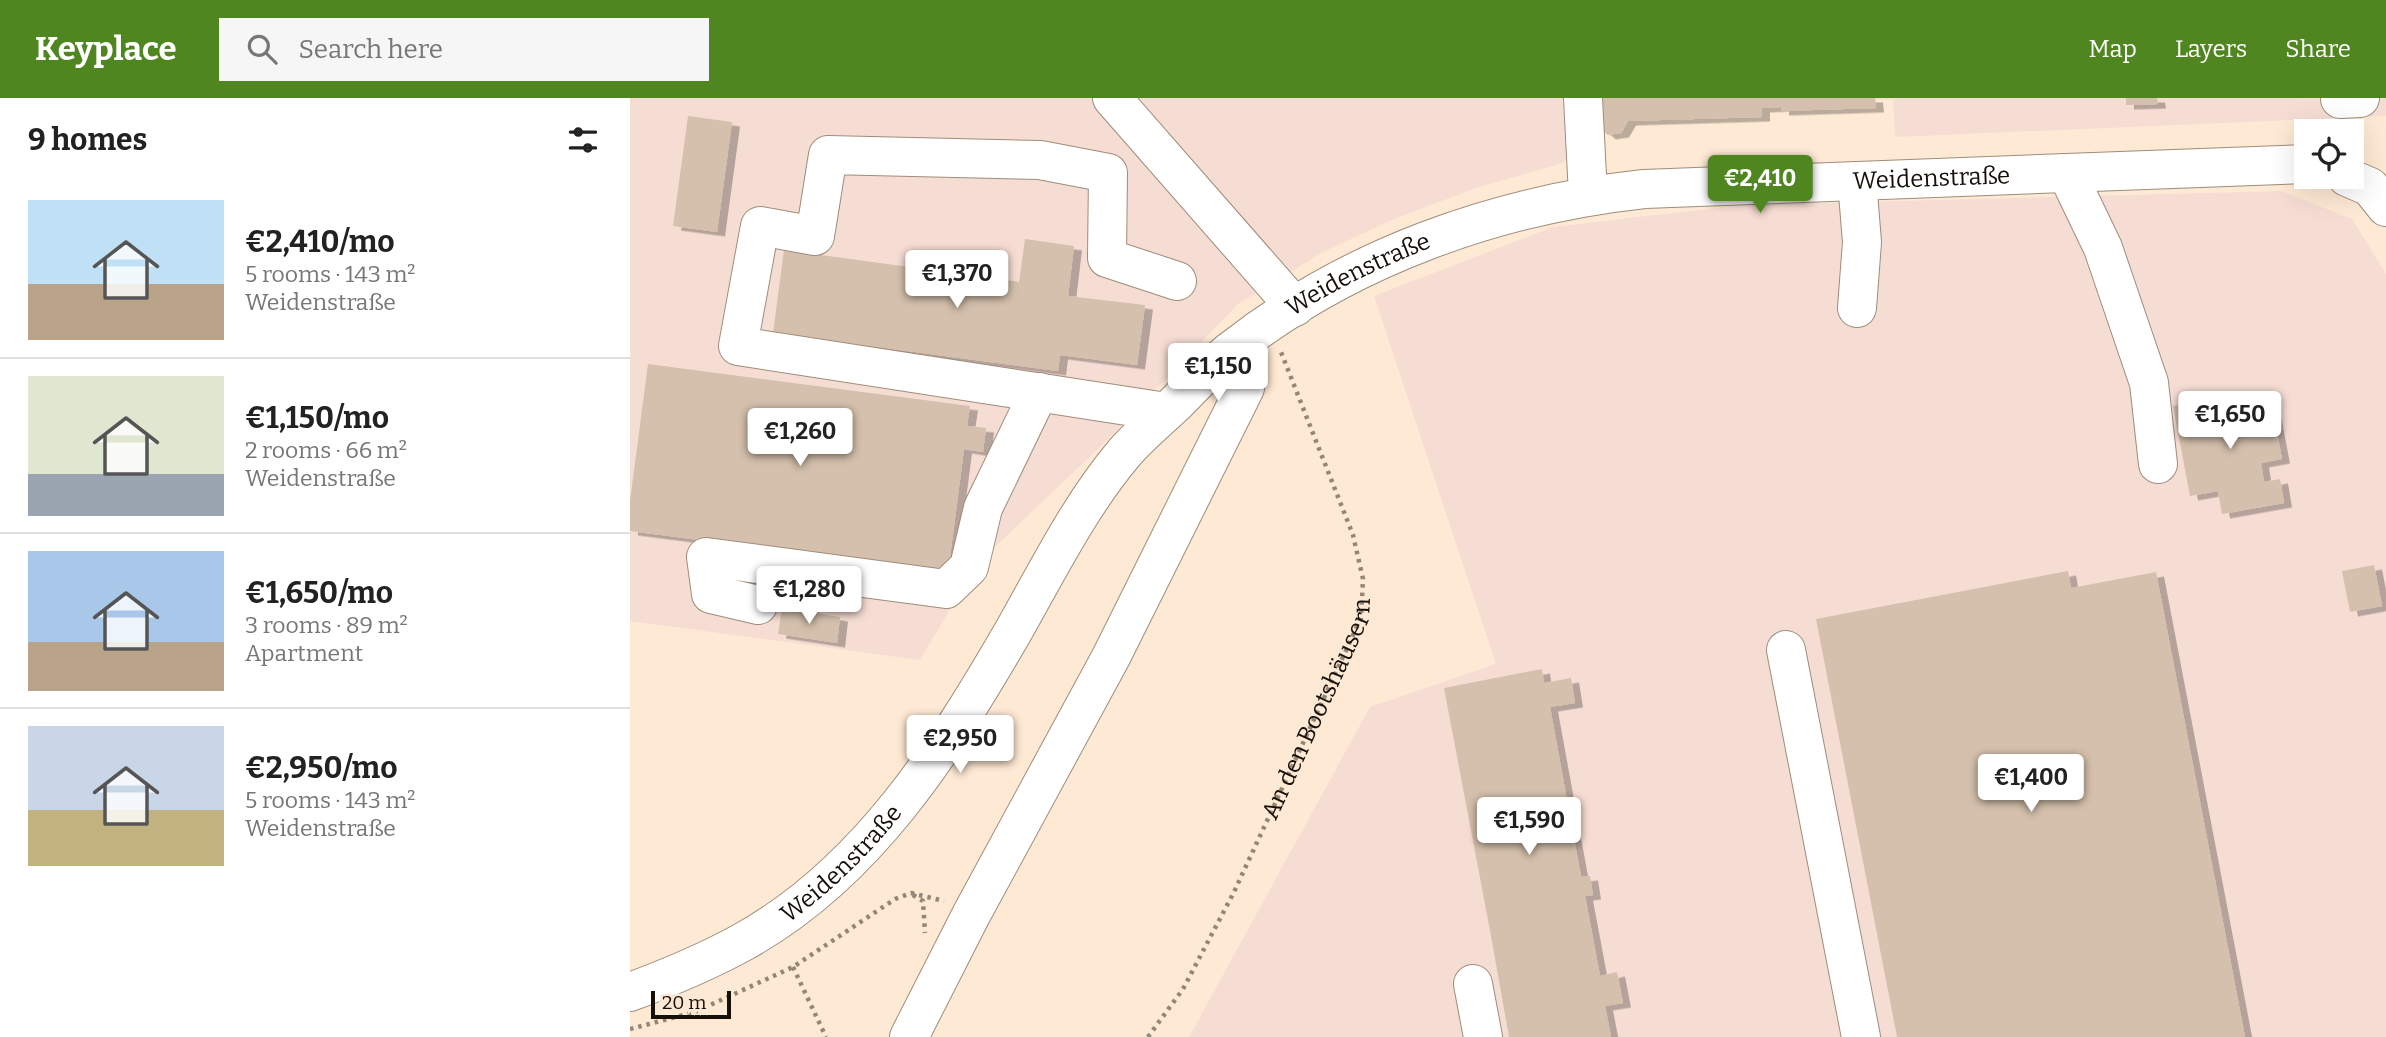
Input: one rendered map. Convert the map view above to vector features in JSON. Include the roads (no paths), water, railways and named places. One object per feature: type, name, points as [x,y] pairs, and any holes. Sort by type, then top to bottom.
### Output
[{"type":"street","points":[[1112,98],[1282,314]]},
{"type":"street","points":[[1583,98],[1588,195]]},
{"type":"street","points":[[1166,412],[738,346],[760,226],[815,236],[828,155],[1040,160],[1108,173],[1107,258],[1177,281]]},
{"type":"street","name":"Weidenstraße","points":[[630,992],[743,942],[784,915],[862,848],[915,787],[961,721],[1083,510],[1126,451],[1229,352],[1282,314],[1389,255],[1440,234],[1588,195],[1644,189],[2294,164]]},
{"type":"street","points":[[2067,173],[2103,248],[2149,383],[2158,464]]},
{"type":"street","points":[[1857,181],[1862,242],[1857,308]]},
{"type":"street","points":[[909,1037],[971,915],[1111,657],[1245,388],[1229,352]]},
{"type":"street","points":[[758,605],[711,594],[706,557],[946,589],[969,567],[983,508],[1039,392]]},
{"type":"street","points":[[1786,650],[1861,1037]]},
{"type":"street","points":[[1473,984],[1483,1037]]}]
